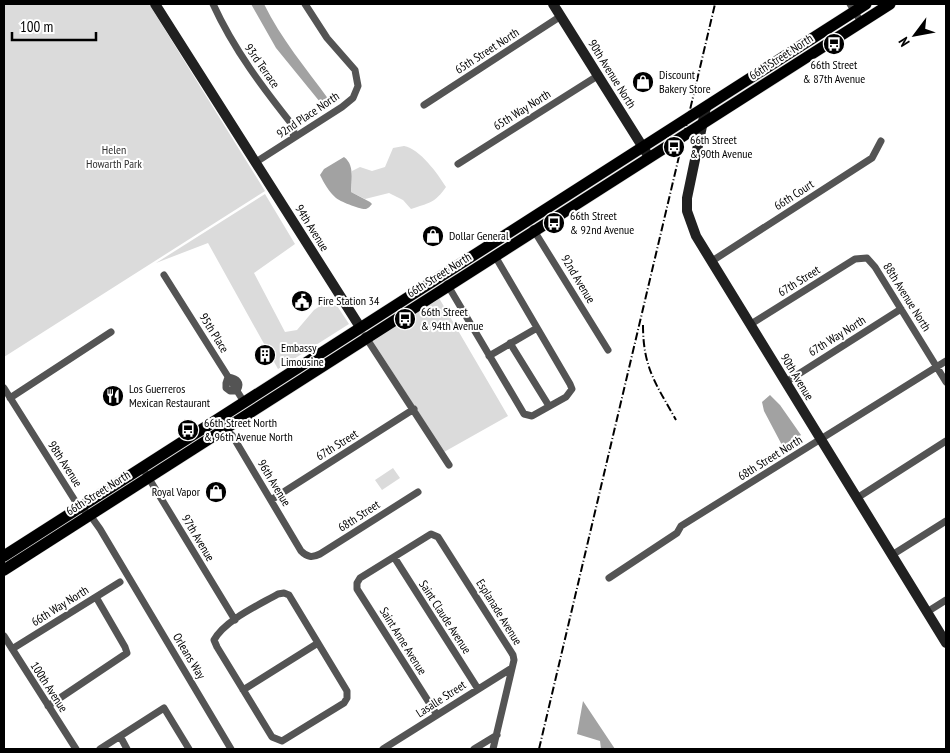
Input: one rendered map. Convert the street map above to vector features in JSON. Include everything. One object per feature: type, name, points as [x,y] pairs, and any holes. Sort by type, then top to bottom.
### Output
[{"type":"main road","name":"66th Street North","points":[[4,570],[149,478],[222,424],[445,280],[528,220],[785,56],[852,8],[866,4]]},
{"type":"main road","name":"66th Street North","points":[[445,280],[495,256],[890,4]]},
{"type":"main road","points":[[785,56],[792,66]]},
{"type":"main road","name":"66th Street North","points":[[4,556],[142,467],[222,424],[244,402],[363,332]]},
{"type":"street","name":"94th Avenue","points":[[155,4],[448,465]]},
{"type":"street","name":"93rd Terrace","points":[[212,4],[225,30],[252,74],[294,127],[293,138]]},
{"type":"street","name":"92nd Place North","points":[[256,162],[342,107],[353,98],[358,86],[355,70],[327,38],[304,4]]},
{"type":"street","name":"90th Avenue North","points":[[553,4],[649,157]]},
{"type":"street","points":[[852,8],[861,22]]},
{"type":"street","name":"65th Street North","points":[[424,104],[561,16]]},
{"type":"street","name":"65th Way North","points":[[458,164],[598,76]]},
{"type":"street","name":"90th Avenue","points":[[706,107],[688,190],[687,211],[696,236],[946,643]]},
{"type":"street","name":"66th Court","points":[[712,261],[872,158],[881,142]]},
{"type":"street","name":"92nd Avenue","points":[[528,220],[608,350]]},
{"type":"street","points":[[445,280],[524,414],[532,416],[566,396],[572,389],[495,256]]},
{"type":"street","name":"88th Avenue North","points":[[860,258],[867,258],[871,261],[946,382]]},
{"type":"street","name":"67th Street","points":[[751,324],[860,258]]},
{"type":"street","name":"95th Place","points":[[164,274],[244,402]]},
{"type":"street","name":"67th Way North","points":[[786,382],[901,309]]},
{"type":"street","points":[[490,356],[537,328]]},
{"type":"street","points":[[10,398],[112,332]]},
{"type":"street","points":[[510,344],[549,406]]},
{"type":"street","name":"68th Street North","points":[[608,578],[677,533],[681,526],[946,361]]},
{"type":"street","name":"98th Avenue","points":[[4,388],[79,507],[90,515],[127,574]]},
{"type":"street","name":"67th Street","points":[[271,500],[414,409]]},
{"type":"street","name":"96th Avenue","points":[[222,424],[232,436],[301,551],[311,557]]},
{"type":"street","points":[[857,498],[946,441]]},
{"type":"street","name":"97th Avenue","points":[[142,467],[235,620]]},
{"type":"street","name":"68th Street","points":[[311,557],[320,554],[418,492]]},
{"type":"street","points":[[892,555],[946,521]]},
{"type":"street","name":"Esplanade Avenue","points":[[394,557],[431,534],[438,537],[513,655],[514,660],[493,749]]},
{"type":"street","name":"Saint Anne Avenue","points":[[394,557],[360,578],[357,589],[437,715]]},
{"type":"street","name":"Saint Claude Avenue","points":[[394,557],[478,689]]},
{"type":"street","name":"Orleans Way","points":[[127,574],[231,749]]},
{"type":"street","name":"66th Way North","points":[[12,649],[120,582]]},
{"type":"street","points":[[278,594],[289,594],[347,691],[347,698],[344,703],[282,741],[272,737],[214,640],[218,633],[235,620],[278,594]]},
{"type":"street","points":[[48,706],[127,654],[125,647],[96,597]]},
{"type":"street","points":[[927,612],[946,600]]},
{"type":"street","name":"100th Avenue","points":[[4,636],[76,749]]},
{"type":"street","points":[[243,690],[318,643]]},
{"type":"street","name":"Lasalle Street","points":[[383,749],[512,668]]},
{"type":"street","points":[[100,749],[164,708],[189,749]]},
{"type":"street","points":[[474,749],[497,735]]},
{"type":"street","points":[[120,736],[127,749]]},
{"type":"green space","name":"Helen Howarth Park","points":[[4,4],[149,4],[265,191],[4,357]]},
{"type":"green space","points":[[404,146],[422,157],[446,187],[435,199],[427,204],[411,209],[403,200],[389,193],[365,199],[351,192],[352,171],[360,167],[372,171],[385,167],[393,148]]},
{"type":"green space","points":[[265,194],[295,244],[254,273],[285,332],[297,330],[314,310],[332,298],[349,324],[278,369],[208,243],[156,263]]},
{"type":"green space","points":[[439,298],[508,416],[444,452],[372,340]]},
{"type":"green space","points":[[393,468],[400,478],[382,490],[375,480]]},
{"type":"shaded area","points":[[251,4],[264,4],[286,41],[329,100],[323,103],[320,102],[276,48]]},
{"type":"shaded area","points":[[344,157],[351,168],[351,192],[372,204],[367,209],[355,207],[336,198],[320,175],[324,169]]},
{"type":"shaded area","points":[[770,395],[780,405],[801,435],[783,447],[764,411],[762,402]]},
{"type":"shaded area","points":[[583,701],[615,749],[601,749],[600,741],[577,734]]},
{"type":"railway","points":[[539,749],[715,4]]},
{"type":"railway","points":[[643,325],[645,353],[648,364],[676,420]]},
{"type":"place","name":"66th Street & 87th Avenue","points":[[834,44]]},
{"type":"place","name":"Discount Bakery Store","points":[[643,82]]},
{"type":"place","name":"66th Street & 90th Avenue","points":[[674,147]]},
{"type":"place","name":"66th Street & 92nd Avenue","points":[[554,223]]},
{"type":"place","name":"Dollar General","points":[[433,236]]},
{"type":"place","name":"Fire Station 34","points":[[302,301]]},
{"type":"place","name":"66th Street & 94th Avenue","points":[[405,319]]},
{"type":"place","name":"Embassy Limousine","points":[[265,355]]},
{"type":"place","name":"Los Guerreros Mexican Restaurant","points":[[113,396]]},
{"type":"place","name":"66th Street North & 96th Avenue North","points":[[188,430]]},
{"type":"place","name":"Royal Vapor","points":[[216,492]]}]
